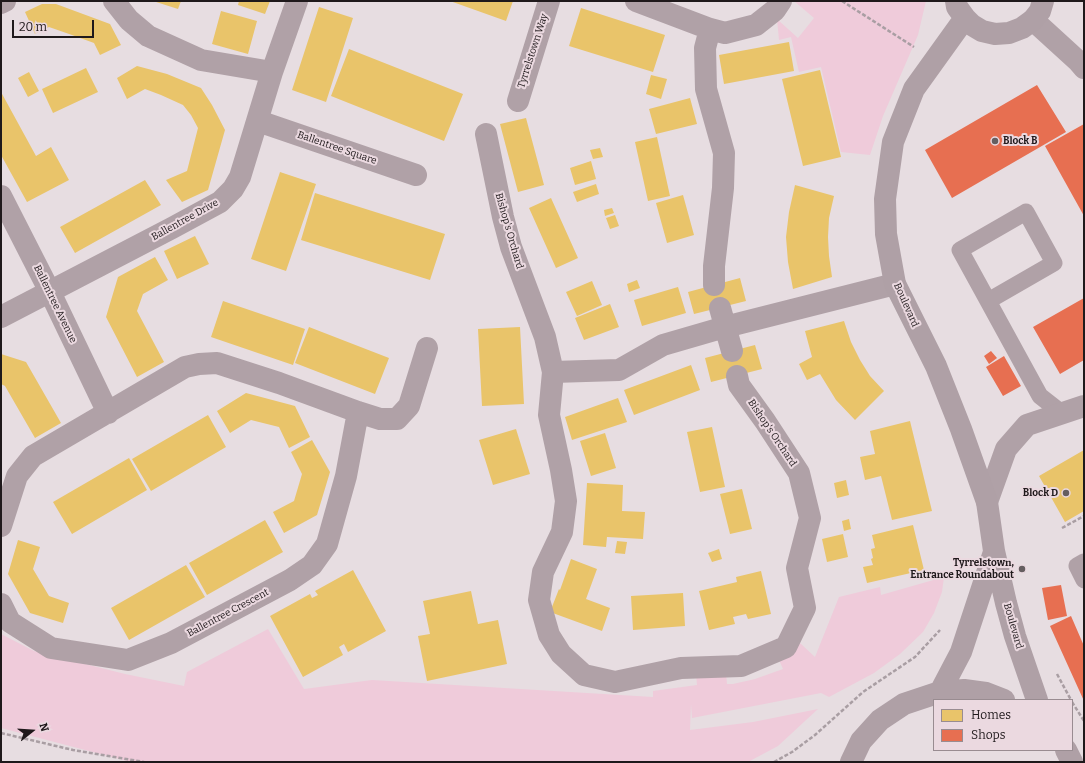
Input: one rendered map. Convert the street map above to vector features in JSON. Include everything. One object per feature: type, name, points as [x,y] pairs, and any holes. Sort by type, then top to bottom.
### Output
[{"type":"street","points":[[1,3],[5,1]]},
{"type":"street","points":[[114,1],[129,20],[148,36],[201,60],[272,72]]},
{"type":"street","name":"Ballentree Drive","points":[[1,317],[220,202],[233,189],[240,177],[272,72],[297,1]]},
{"type":"street","name":"Tyrrelstown Way","points":[[518,101],[549,1]]},
{"type":"street","points":[[636,1],[710,29],[725,33],[756,25],[775,10],[781,1]]},
{"type":"street","points":[[960,9],[972,25],[982,31],[995,34],[1009,33],[1022,28],[1033,20],[1040,11],[1044,1]]},
{"type":"street","name":"Boulevard","points":[[960,9],[934,61],[914,89],[893,142],[885,199],[886,234],[895,284],[936,366],[961,429],[987,502],[994,551],[1006,603],[1015,636],[1037,699]]},
{"type":"street","points":[[1033,20],[1084,68]]},
{"type":"street","points":[[710,29],[705,48],[706,89],[724,153],[723,188],[714,266],[714,285]]},
{"type":"street","name":"Ballentree Square","points":[[258,121],[416,175]]},
{"type":"street","name":"Bishop's Orchard","points":[[486,134],[503,217],[511,246],[545,337],[554,372],[548,415],[562,470],[566,501],[562,532],[543,572],[539,600],[549,635],[561,654],[584,675],[615,682],[681,668],[741,666],[786,647],[805,608],[797,568],[810,518],[799,473],[765,421],[739,385],[737,376]]},
{"type":"street","name":"Ballentree Avenue","points":[[1,196],[50,292],[108,412]]},
{"type":"street","points":[[554,372],[619,370],[663,345],[723,317],[895,284]]},
{"type":"street","points":[[723,317],[732,351]]},
{"type":"street","points":[[1,526],[17,476],[33,456],[185,367],[199,364],[217,363],[279,383],[380,419],[397,419],[409,406],[427,348]]},
{"type":"street","points":[[987,502],[1006,449],[1027,425],[1084,406]]},
{"type":"street","name":"Ballentree Crescent","points":[[1,604],[10,622],[51,648],[128,660],[171,643],[290,580],[312,565],[327,544],[346,476],[358,412]]},
{"type":"street","name":"Boulevard","points":[[940,692],[961,652],[994,551]]},
{"type":"street","points":[[851,762],[862,741],[880,720],[904,704],[940,692],[964,690],[986,693],[1001,699]]},
{"type":"street","points":[[833,762],[862,741]]},
{"type":"street","points":[[1066,751],[1072,762]]},
{"type":"lane","points":[[988,301],[1054,263],[1026,212],[960,250],[1040,396],[1063,414]]},
{"type":"lane","points":[[1084,562],[1077,566],[1084,580]]},
{"type":"path","points":[[842,1],[904,40],[934,61]]},
{"type":"path","points":[[1062,528],[1084,516]]},
{"type":"path","points":[[774,762],[792,752],[815,735],[863,692],[915,658],[945,625]]},
{"type":"path","points":[[1056,673],[1070,699]]},
{"type":"path","points":[[1073,704],[1084,721]]},
{"type":"path","points":[[1,733],[73,750],[144,762]]},
{"type":"shaded area","points":[[794,1],[926,1],[918,35],[883,116],[870,155],[841,152],[821,67],[799,72],[791,37],[779,40],[777,19],[798,38],[814,18]]},
{"type":"shaded area","points":[[944,577],[942,592],[934,613],[923,632],[900,654],[874,673],[829,697],[821,693],[692,718],[691,704],[690,730],[753,722],[818,709],[778,746],[748,762],[131,762],[1,728],[1,634],[34,651],[125,674],[184,686],[187,672],[268,629],[304,689],[372,680],[653,697],[653,691],[697,685],[696,674],[726,673],[727,684],[733,684],[755,679],[783,669],[779,660],[800,643],[815,657],[839,597],[880,587],[881,595]]},
{"type":"building: Homes","points":[[153,1],[181,1],[178,9]]},
{"type":"building: Homes","points":[[239,1],[270,1],[265,14],[238,5]]},
{"type":"building: Homes","points":[[450,1],[513,1],[506,21]]},
{"type":"building: Homes","points":[[42,4],[56,4],[110,24],[121,45],[100,55],[94,43],[49,27],[35,34],[25,12]]},
{"type":"building: Homes","points":[[319,7],[353,18],[326,102],[292,90]]},
{"type":"building: Homes","points":[[581,8],[665,35],[653,72],[569,46]]},
{"type":"building: Homes","points":[[221,11],[257,21],[248,54],[212,44]]},
{"type":"building: Homes","points":[[789,42],[794,71],[724,84],[719,55]]},
{"type":"building: Homes","points":[[349,49],[463,94],[444,141],[331,96]]},
{"type":"building: Homes","points":[[137,66],[167,74],[201,88],[225,130],[208,190],[182,202],[166,180],[187,171],[198,128],[191,115],[183,105],[161,95],[145,89],[127,99],[117,78]]},
{"type":"building: Homes","points":[[86,68],[98,92],[53,113],[42,89]]},
{"type":"building: Homes","points":[[820,70],[841,157],[803,166],[782,79]]},
{"type":"building: Homes","points":[[29,72],[39,91],[28,97],[18,78]]},
{"type":"building: Homes","points":[[651,75],[667,79],[661,99],[646,94]]},
{"type":"building: Homes","points":[[1,92],[36,156],[51,147],[69,180],[27,202],[1,155]]},
{"type":"building: Homes","points":[[690,98],[697,124],[656,134],[649,109]]},
{"type":"building: Homes","points":[[526,118],[544,185],[518,192],[500,124]]},
{"type":"building: Homes","points":[[657,137],[670,196],[648,201],[635,142]]},
{"type":"building: Homes","points":[[600,148],[603,157],[593,159],[590,150]]},
{"type":"building: Homes","points":[[591,161],[596,179],[575,185],[570,168]]},
{"type":"building: Homes","points":[[280,172],[316,184],[286,271],[251,259]]},
{"type":"building: Homes","points":[[145,180],[161,205],[75,253],[60,227]]},
{"type":"building: Homes","points":[[596,184],[599,194],[577,202],[573,192]]},
{"type":"building: Homes","points":[[795,185],[834,196],[829,218],[828,237],[832,277],[793,289],[788,262],[786,237],[789,212]]},
{"type":"building: Homes","points":[[315,193],[445,234],[430,280],[301,240]]},
{"type":"building: Homes","points":[[683,195],[694,235],[667,243],[656,203]]},
{"type":"building: Homes","points":[[551,198],[578,258],[556,268],[529,208]]},
{"type":"building: Homes","points":[[612,208],[614,213],[605,216],[604,210]]},
{"type":"building: Homes","points":[[615,215],[619,226],[610,229],[606,218]]},
{"type":"building: Homes","points":[[195,236],[209,264],[177,279],[164,251]]},
{"type":"building: Homes","points":[[155,257],[168,280],[143,294],[137,311],[164,362],[137,377],[106,317],[118,277]]},
{"type":"building: Homes","points":[[740,278],[746,301],[694,314],[688,292]]},
{"type":"building: Homes","points":[[637,280],[640,288],[629,292],[627,284]]},
{"type":"building: Homes","points":[[592,281],[602,305],[577,316],[566,292]]},
{"type":"building: Homes","points":[[678,287],[686,313],[642,326],[634,300]]},
{"type":"building: Homes","points":[[223,301],[305,329],[293,365],[211,337]]},
{"type":"building: Homes","points":[[610,304],[619,327],[584,340],[575,318]]},
{"type":"building: Homes","points":[[844,321],[851,342],[860,360],[870,376],[884,391],[855,420],[836,400],[820,374],[807,380],[799,364],[812,357],[805,331]]},
{"type":"building: Homes","points":[[309,327],[389,358],[375,394],[295,363]]},
{"type":"building: Homes","points":[[520,327],[524,404],[482,406],[478,329]]},
{"type":"building: Homes","points":[[755,345],[762,369],[711,382],[705,358]]},
{"type":"building: Homes","points":[[1,354],[26,362],[61,423],[35,438],[5,386],[1,384]]},
{"type":"building: Homes","points":[[691,365],[700,390],[634,415],[624,390]]},
{"type":"building: Homes","points":[[246,393],[295,406],[310,437],[289,448],[279,427],[251,420],[230,433],[217,411]]},
{"type":"building: Homes","points":[[618,398],[627,422],[572,440],[565,417]]},
{"type":"building: Homes","points":[[208,415],[226,447],[151,491],[132,459]]},
{"type":"building: Homes","points":[[910,421],[932,511],[892,520],[881,476],[865,480],[860,457],[875,454],[870,431]]},
{"type":"building: Homes","points":[[712,427],[725,487],[700,492],[687,432]]},
{"type":"building: Homes","points":[[516,429],[530,474],[493,485],[479,440]]},
{"type":"building: Homes","points":[[605,433],[616,468],[591,476],[580,441]]},
{"type":"building: Homes","points":[[312,440],[330,472],[317,515],[284,533],[273,512],[294,501],[302,474],[291,452]]},
{"type":"building: Homes","name":"Block D","points":[[1084,450],[1084,511],[1065,522],[1039,476]]},
{"type":"building: Homes","points":[[129,458],[147,490],[72,534],[53,502]]},
{"type":"building: Homes","points":[[846,480],[849,495],[837,498],[834,483]]},
{"type":"building: Homes","points":[[587,483],[623,485],[622,511],[645,512],[643,539],[607,537],[606,547],[583,545]]},
{"type":"building: Homes","points":[[742,489],[752,529],[730,534],[720,494]]},
{"type":"building: Homes","points":[[849,519],[851,529],[844,531],[842,521]]},
{"type":"building: Homes","points":[[265,520],[283,552],[207,595],[189,563]]},
{"type":"building: Homes","points":[[913,525],[924,570],[867,583],[863,567],[873,565],[871,559],[873,558],[871,549],[875,548],[872,535]]},
{"type":"building: Homes","points":[[843,534],[848,557],[827,562],[822,539]]},
{"type":"building: Homes","points":[[18,540],[40,547],[33,569],[49,596],[69,603],[63,623],[30,613],[8,574]]},
{"type":"building: Homes","points":[[617,541],[627,542],[625,554],[615,553]]},
{"type":"building: Homes","points":[[719,549],[722,559],[712,562],[708,553]]},
{"type":"building: Homes","points":[[571,559],[597,569],[586,599],[610,608],[602,631],[550,612]]},
{"type":"building: Homes","points":[[186,565],[205,597],[129,640],[111,608]]},
{"type":"building: Homes","points":[[353,570],[386,631],[348,652],[344,644],[339,647],[343,655],[303,677],[270,616],[310,594],[312,598],[318,595],[315,591]]},
{"type":"building: Homes","points":[[761,571],[771,614],[748,619],[746,614],[733,617],[735,624],[709,630],[699,591],[737,582],[736,577]]},
{"type":"building: Homes","points":[[471,591],[478,624],[498,620],[507,664],[427,681],[418,636],[430,634],[423,601]]},
{"type":"building: Homes","points":[[683,593],[685,626],[633,630],[631,596]]},
{"type":"building: Shops","name":"Block B","points":[[1037,85],[1066,132],[952,198],[925,150]]},
{"type":"building: Shops","name":"Block B","points":[[1084,124],[1084,216],[1045,146]]},
{"type":"building: Shops","points":[[1084,298],[1084,360],[1060,374],[1033,327]]},
{"type":"building: Shops","points":[[991,351],[997,358],[989,364],[984,356]]},
{"type":"building: Shops","points":[[1004,356],[1021,386],[1003,396],[986,367]]},
{"type":"building: Shops","points":[[1061,585],[1067,616],[1048,620],[1042,588]]},
{"type":"building: Shops","points":[[1071,616],[1084,646],[1084,701],[1050,626]]},
{"type":"place","name":"Block B","points":[[995,141]]},
{"type":"place","name":"Block D","points":[[1066,493]]},
{"type":"place","name":"Tyrrelstown, Entrance Roundabout","points":[[1022,569]]}]
